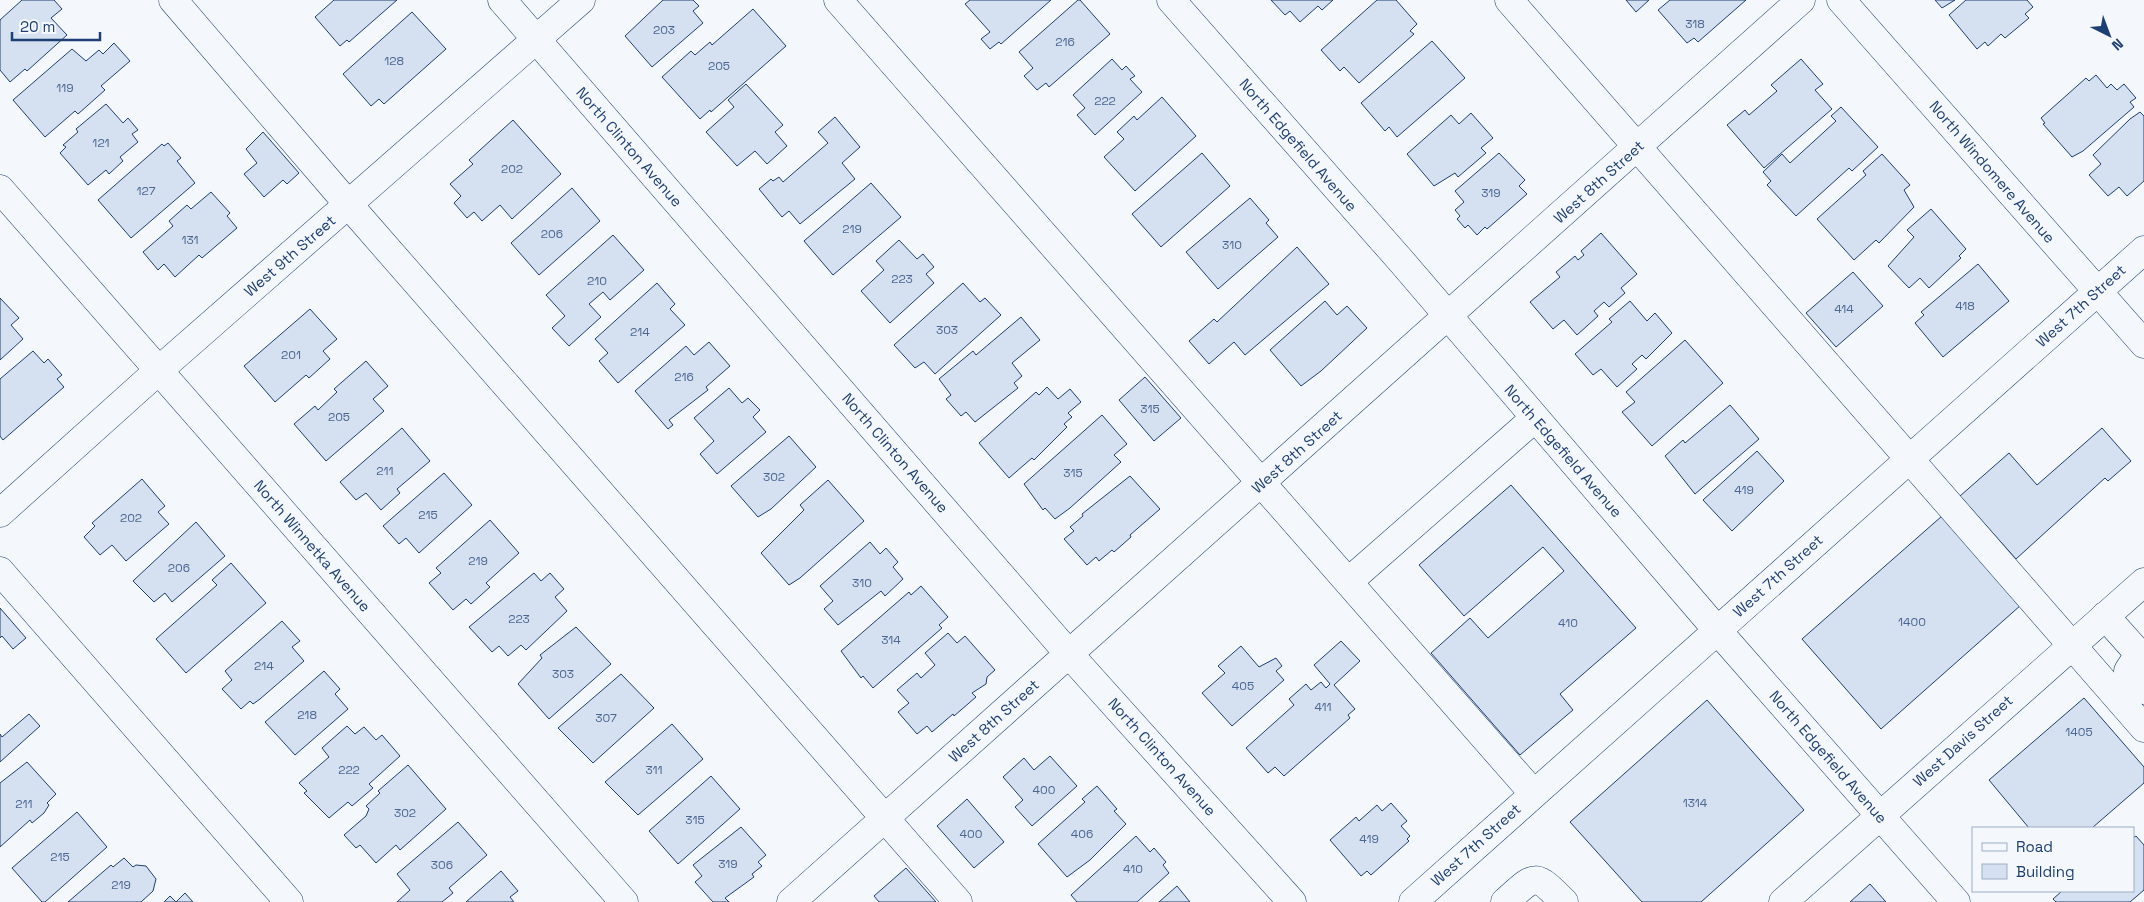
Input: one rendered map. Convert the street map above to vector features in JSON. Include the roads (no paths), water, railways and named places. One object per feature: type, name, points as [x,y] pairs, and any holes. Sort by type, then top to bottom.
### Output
[{"type":"street","points":[[173,0],[348,204],[958,902]]},
{"type":"street","name":"North Clinton Avenue","points":[[502,0],[1069,654],[1292,902]]},
{"type":"street","name":"West 9th Street","points":[[0,513],[158,371],[581,0]]},
{"type":"street","points":[[838,0],[1534,794]]},
{"type":"street","name":"North Edgefield Avenue","points":[[1171,0],[1402,262],[1717,630],[1956,902]]},
{"type":"street","points":[[1509,0],[2144,728]]},
{"type":"street","name":"West 8th Street","points":[[791,902],[1801,0]]},
{"type":"street","name":"North Windomere Avenue","points":[[1841,0],[2144,344]]},
{"type":"street","name":"North Winnetka Avenue","points":[[0,189],[624,902]]},
{"type":"street","name":"West 7th Street","points":[[1413,902],[2144,250]]},
{"type":"street","points":[[1348,582],[1535,418]]},
{"type":"street","points":[[0,571],[288,902]]},
{"type":"street","name":"West Davis Street","points":[[1784,902],[2144,582]]},
{"type":"street","points":[[2105,616],[2142,652],[2128,671],[2144,690]]},
{"type":"street","points":[[1506,902],[1528,882],[1533,880],[1544,882],[1564,902]]}]
